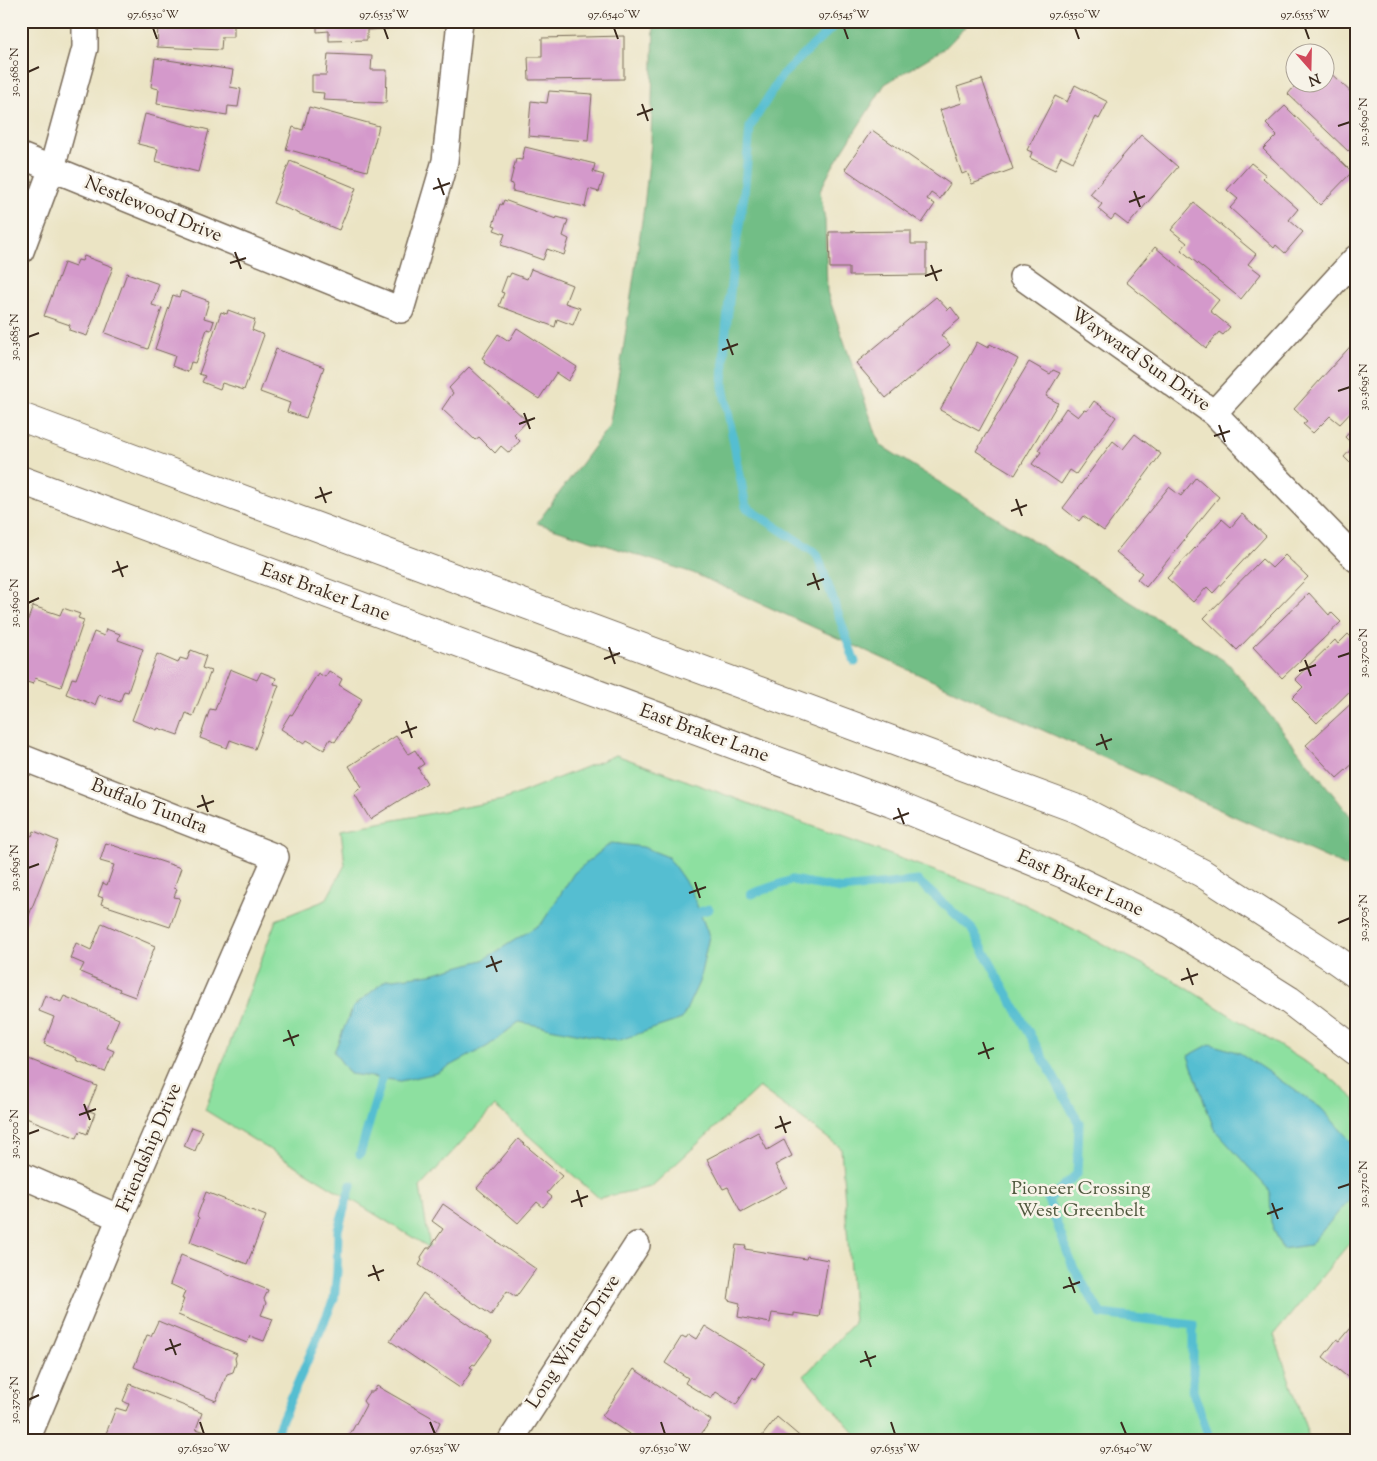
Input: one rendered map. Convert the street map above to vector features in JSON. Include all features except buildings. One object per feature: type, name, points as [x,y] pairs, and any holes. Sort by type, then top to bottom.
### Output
[{"type":"street","points":[[21,251],[52,168],[85,48],[85,21]]},
{"type":"street","name":"Nestlewood Drive","points":[[21,156],[401,310],[445,161],[460,21]]},
{"type":"street","points":[[1214,412],[1356,258]]},
{"type":"street","name":"Wayward Sun Drive","points":[[1022,277],[1214,412],[1356,559]]},
{"type":"street","points":[[21,418],[1080,810],[1202,873],[1332,956],[1356,974]]},
{"type":"street","name":"East Braker Lane","points":[[21,480],[891,803],[1066,876],[1170,926],[1289,1000],[1356,1051]]},
{"type":"street","name":"Buffalo Tundra","points":[[21,757],[276,857]]},
{"type":"street","name":"Friendship Drive","points":[[27,1440],[141,1167],[276,857]]},
{"type":"street","points":[[21,1175],[120,1218]]},
{"type":"street","name":"Long Winter Drive","points":[[511,1440],[637,1245]]},
{"type":"green space","points":[[654,21],[969,21],[945,48],[885,84],[831,169],[820,191],[825,220],[827,292],[880,445],[1228,663],[1356,823],[1356,871],[693,573],[537,523],[609,426],[623,351],[644,207],[651,143]]},
{"type":"green space","name":"Pioneer Crossing West Greenbelt","points":[[616,755],[1020,902],[1172,979],[1331,1078],[1356,1100],[1356,1235],[1274,1335],[1310,1440],[861,1440],[804,1376],[854,1323],[841,1148],[759,1087],[651,1187],[599,1198],[495,1106],[420,1187],[430,1248],[205,1110],[276,920],[326,900],[345,865],[341,830],[503,800]]},
{"type":"water","points":[[611,843],[643,847],[668,857],[691,890],[709,936],[699,982],[682,1019],[617,1041],[519,1022],[488,1046],[437,1073],[400,1081],[350,1074],[334,1052],[353,1007],[386,980],[431,974],[483,960],[542,923],[574,873]]},
{"type":"water","points":[[1210,1044],[1240,1053],[1321,1108],[1356,1147],[1356,1192],[1310,1245],[1282,1249],[1271,1222],[1270,1191],[1214,1129],[1188,1056]]},
{"type":"waterway","points":[[839,21],[782,75],[750,127],[744,195],[734,256],[725,339],[723,386],[746,507],[817,554],[855,662]]},
{"type":"waterway","points":[[751,894],[792,880],[841,889],[918,881],[971,928],[1079,1123],[1077,1174],[1048,1200],[1073,1267],[1101,1314],[1193,1325],[1193,1391],[1210,1440]]},
{"type":"waterway","points":[[688,916],[709,909]]},
{"type":"waterway","points":[[360,1154],[382,1079],[387,1069]]},
{"type":"waterway","points":[[273,1440],[334,1299],[338,1230],[351,1185]]}]
